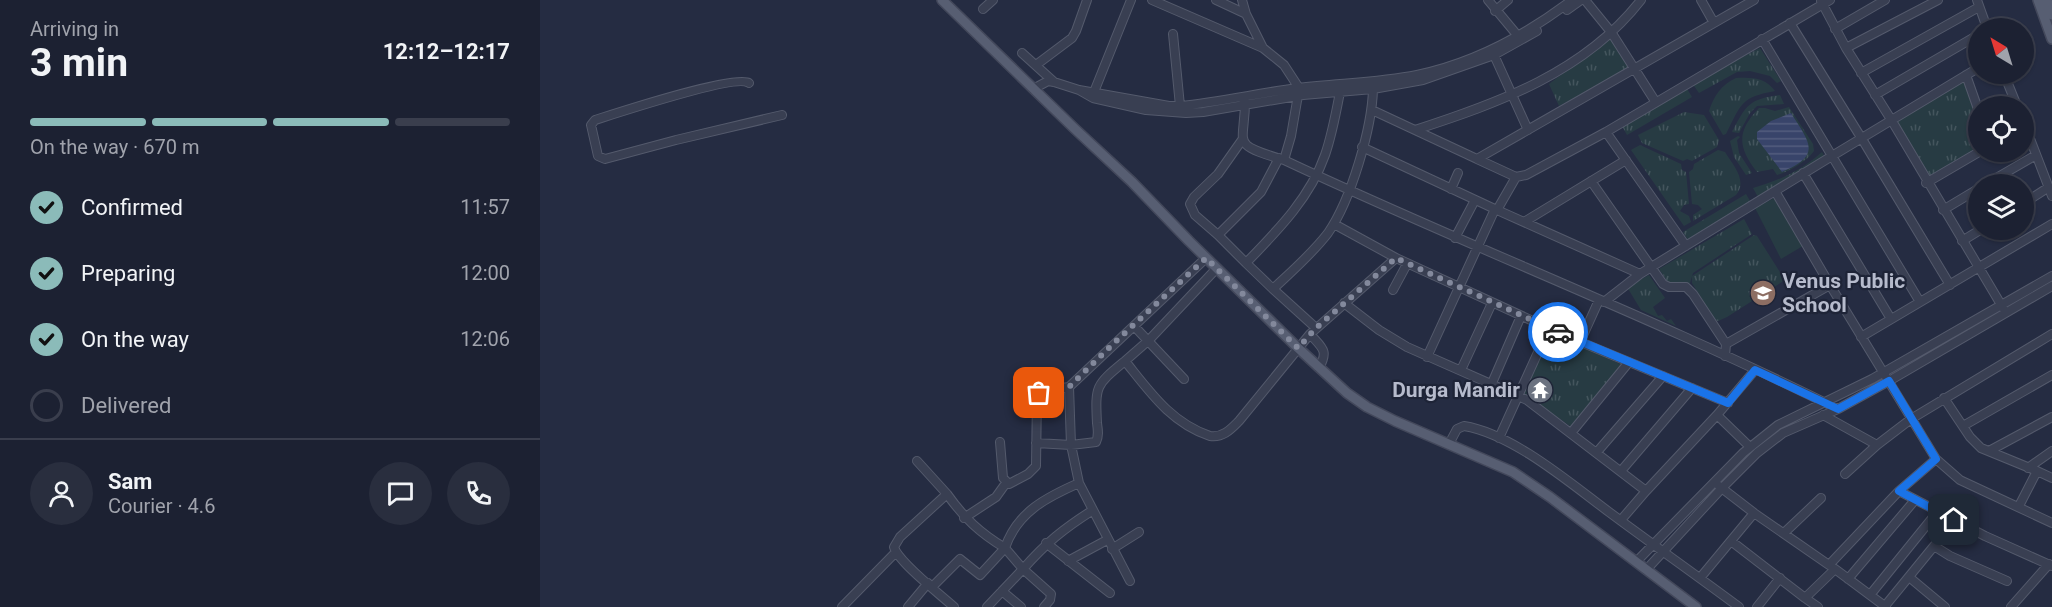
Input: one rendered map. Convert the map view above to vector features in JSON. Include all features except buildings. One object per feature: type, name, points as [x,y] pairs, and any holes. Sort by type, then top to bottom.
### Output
[{"type":"main road","points":[[2038,0],[2052,39]]},
{"type":"main road","points":[[2047,0],[2052,15]]},
{"type":"main road","points":[[944,1],[1132,182],[1298,348],[1347,393],[1367,407],[1395,421],[1513,472],[1551,497],[1696,607]]},
{"type":"street","points":[[983,9],[993,0]]},
{"type":"street","points":[[1036,65],[1072,38],[1087,0]]},
{"type":"street","points":[[1152,0],[1263,48],[1284,65],[1299,92],[1291,136],[1281,159],[1261,192],[1218,236]]},
{"type":"street","points":[[1216,0],[1246,14]]},
{"type":"street","points":[[1242,0],[1246,14],[1263,48]]},
{"type":"street","points":[[1488,0],[1518,36]]},
{"type":"street","points":[[1495,11],[1508,0]]},
{"type":"street","points":[[1079,90],[1093,98],[1167,112],[1186,113],[1245,101],[1434,71],[1518,36],[1543,22],[1572,0]]},
{"type":"street","points":[[1299,92],[1373,89],[1439,75],[1494,56],[1544,27],[1583,0],[1611,32],[1655,101]]},
{"type":"street","points":[[1415,130],[1513,96],[1562,68],[1611,32],[1641,0]]},
{"type":"street","points":[[1701,0],[1714,23]]},
{"type":"street","points":[[1477,159],[1714,23],[1741,3],[1754,0]]},
{"type":"street","points":[[1835,29],[1885,0]]},
{"type":"street","points":[[1846,48],[1938,0]]},
{"type":"street","points":[[1095,92],[1128,1]]},
{"type":"street","points":[[1372,110],[1516,177],[1526,176],[1606,132],[1824,1],[1835,29],[1846,48],[1892,121],[1926,183],[2005,313]]},
{"type":"street","points":[[1861,73],[1978,4]]},
{"type":"street","points":[[1790,23],[1950,285]]},
{"type":"street","points":[[1173,34],[1180,106]]},
{"type":"street","points":[[1762,39],[1920,302]]},
{"type":"street","points":[[1875,95],[1968,41]]},
{"type":"street","points":[[1022,53],[1054,82]]},
{"type":"street","points":[[1494,56],[1528,130]]},
{"type":"street","points":[[1580,342],[1601,301],[1651,267],[1966,75],[1973,96]]},
{"type":"street","points":[[749,83],[744,80],[726,83],[634,107],[595,120],[591,125],[598,156],[605,159],[782,116]]},
{"type":"street","points":[[1033,89],[1048,81],[1079,90],[1160,105],[1180,106],[1245,101]]},
{"type":"street","points":[[1273,289],[1317,245],[1334,224],[1350,190],[1372,110],[1373,89]]},
{"type":"street","points":[[1246,263],[1287,219],[1317,175],[1325,155],[1340,92]]},
{"type":"street","points":[[1245,101],[1241,133],[1242,140],[1250,148],[1281,159],[1725,356],[1838,409]]},
{"type":"street","points":[[1606,132],[1686,246]]},
{"type":"street","points":[[1242,140],[1222,169],[1190,204],[1195,215],[1316,328]]},
{"type":"street","points":[[1362,147],[1640,274]]},
{"type":"street","points":[[2034,149],[2052,196]]},
{"type":"street","points":[[2003,174],[2036,154]]},
{"type":"street","points":[[1926,183],[1968,158]]},
{"type":"street","points":[[1524,222],[1626,160]]},
{"type":"street","points":[[1803,173],[1891,319]]},
{"type":"street","points":[[1451,189],[1458,174]]},
{"type":"street","points":[[1427,357],[1477,247],[1516,177]]},
{"type":"street","points":[[1591,182],[1665,286],[1680,286],[1689,289],[1725,344],[1725,356]]},
{"type":"street","points":[[2034,197],[2049,187]]},
{"type":"street","points":[[1775,191],[1936,459],[1960,480],[2052,523]]},
{"type":"street","points":[[1943,210],[1968,195]]},
{"type":"street","points":[[1455,238],[1475,200]]},
{"type":"street","points":[[1334,224],[1407,264],[1491,303],[1728,403]]},
{"type":"street","points":[[1861,337],[2052,224]]},
{"type":"street","points":[[1962,241],[1968,237]]},
{"type":"street","points":[[1006,483],[1011,484],[1034,469],[1037,462],[1037,395],[1041,392],[1069,387],[1206,258]]},
{"type":"street","points":[[1125,361],[1159,403],[1174,417],[1195,430],[1215,436],[1227,433],[1310,334],[1396,258]]},
{"type":"street","points":[[1393,290],[1407,264]]},
{"type":"street","points":[[1036,444],[1092,443],[1098,439],[1097,390],[1103,379],[1149,340],[1217,268]]},
{"type":"street","points":[[1636,562],[1750,447],[1778,425],[1884,372],[2052,276]]},
{"type":"street","points":[[1725,344],[1830,285]]},
{"type":"street","points":[[1646,570],[1757,453],[1783,433],[1838,409],[2052,286]]},
{"type":"street","points":[[1344,303],[1392,339],[1427,357],[1517,394],[1535,405],[1646,491]]},
{"type":"street","points":[[1461,370],[1491,303]]},
{"type":"street","points":[[1492,383],[1521,316]]},
{"type":"street","points":[[1134,326],[1184,379]]},
{"type":"street","points":[[1499,438],[1517,394],[1549,328]]},
{"type":"street","points":[[1310,334],[1324,350],[1325,358],[1319,368]]},
{"type":"street","points":[[1845,474],[1911,419],[2052,334]]},
{"type":"street","points":[[1571,433],[1629,362]]},
{"type":"street","points":[[1621,520],[1728,403],[1755,370]]},
{"type":"street","points":[[1963,426],[2052,375]]},
{"type":"street","points":[[1597,452],[1663,376]]},
{"type":"street","points":[[1069,387],[1071,444],[1079,483],[1130,581]]},
{"type":"street","points":[[1621,471],[1692,388]]},
{"type":"street","points":[[1944,398],[1976,443],[1989,451],[2052,478]]},
{"type":"street","points":[[1717,415],[1750,447]]},
{"type":"street","points":[[1823,415],[1878,445]]},
{"type":"street","points":[[1989,451],[2052,417]]},
{"type":"street","points":[[1449,444],[1457,429],[1464,426],[1499,438],[1538,460],[1739,607]]},
{"type":"street","points":[[964,518],[996,497],[1004,488],[1006,483],[1000,442]]},
{"type":"street","points":[[2028,468],[2052,451]]},
{"type":"street","points":[[1805,598],[1899,491],[1936,459]]},
{"type":"street","points":[[917,461],[947,494],[964,518],[1005,548],[1023,569],[1051,594],[1050,600],[1044,607]]},
{"type":"street","points":[[2019,506],[2037,471]]},
{"type":"street","points":[[1715,482],[1754,513],[1885,607],[1954,520]]},
{"type":"street","points":[[908,607],[960,559],[980,575],[1005,548],[1009,536],[1033,507],[1052,495],[1079,483]]},
{"type":"street","points":[[1899,491],[1985,536],[2050,565],[2011,607]]},
{"type":"street","points":[[848,605],[896,552],[896,542],[900,537],[947,494]]},
{"type":"street","points":[[1784,533],[1821,498]]},
{"type":"street","points":[[1848,579],[1915,500]]},
{"type":"street","points":[[987,607],[1046,543],[1093,510]]},
{"type":"street","points":[[1870,595],[1938,511]]},
{"type":"street","points":[[1700,578],[1754,513]]},
{"type":"street","points":[[1112,549],[1139,532]]},
{"type":"street","points":[[1068,561],[1107,540]]},
{"type":"street","points":[[1731,541],[1818,607]]},
{"type":"street","points":[[1046,543],[1110,594]]},
{"type":"street","points":[[1934,546],[1950,556],[2007,581]]},
{"type":"street","points":[[896,552],[954,607]]},
{"type":"street","points":[[1909,577],[1945,607]]},
{"type":"street","points":[[1757,607],[1780,578]]},
{"type":"street","points":[[1002,591],[1021,607]]},
{"type":"green space","points":[[1611,37],[1631,67],[1559,106],[1549,84]]},
{"type":"green space","points":[[1760,48],[1781,81],[1777,83],[1770,76],[1750,71],[1737,72],[1699,93],[1692,83]]},
{"type":"green space","points":[[1736,78],[1758,79],[1767,83],[1775,91],[1755,96],[1743,104],[1726,134],[1723,135],[1709,111],[1719,92]]},
{"type":"green space","points":[[1964,81],[1970,96],[1968,154],[1930,178],[1897,121]]},
{"type":"green space","points":[[1686,87],[1692,97],[1627,135],[1622,126]]},
{"type":"green space","points":[[1780,95],[1784,104],[1757,106],[1750,113],[1739,133],[1732,132],[1745,109],[1755,101]]},
{"type":"green space","points":[[1789,107],[1813,144],[1814,151],[1792,169],[1777,175],[1773,169],[1757,172],[1743,147],[1743,132],[1746,125],[1759,108],[1775,111]]},
{"type":"green space","points":[[1684,112],[1704,115],[1719,140],[1717,147],[1692,161],[1687,159],[1683,161],[1642,143],[1638,135]]},
{"type":"green space","points":[[1740,137],[1737,140],[1739,153],[1752,173],[1746,175],[1734,157],[1730,141]]},
{"type":"green space","points":[[1640,145],[1681,164],[1682,170],[1686,172],[1689,204],[1684,205],[1680,211],[1689,216],[1691,222],[1684,226],[1631,150]]},
{"type":"green space","points":[[1718,150],[1725,152],[1735,168],[1740,179],[1739,190],[1736,195],[1693,221],[1693,215],[1702,209],[1692,204],[1689,172],[1693,169],[1694,164]]},
{"type":"green space","points":[[1822,152],[1825,157],[1758,197],[1753,188],[1790,174]]},
{"type":"green space","points":[[1746,194],[1750,201],[1688,240],[1683,232]]},
{"type":"green space","points":[[1777,198],[1803,246],[1781,259],[1755,208]]},
{"type":"green space","points":[[1744,219],[1752,234],[1693,273],[1690,283],[1669,284],[1659,269]]},
{"type":"green space","points":[[1754,235],[1757,236],[1785,280],[1727,317],[1715,320],[1692,283],[1692,276]]},
{"type":"green space","points":[[1649,275],[1665,298],[1653,307],[1658,316],[1662,315],[1667,321],[1671,319],[1676,326],[1641,310],[1627,287]]},
{"type":"green space","points":[[1552,332],[1624,366],[1573,428],[1523,393]]},
{"type":"water","points":[[1791,113],[1807,140],[1808,154],[1795,166],[1782,172],[1757,139],[1757,132],[1771,121]]},
{"type":"way so far","points":[[1039,393],[1069,387],[1206,258],[1298,348],[1316,328],[1396,258],[1558,332]]},
{"type":"place","name":"Venus Public School","points":[[1763,293]]},
{"type":"place","name":"Durga Mandir","points":[[1540,390]]},
{"type":"route","points":[[1558,332],[1728,403],[1755,370],[1838,409],[1889,381],[1936,459],[1899,491],[1954,520]]}]
